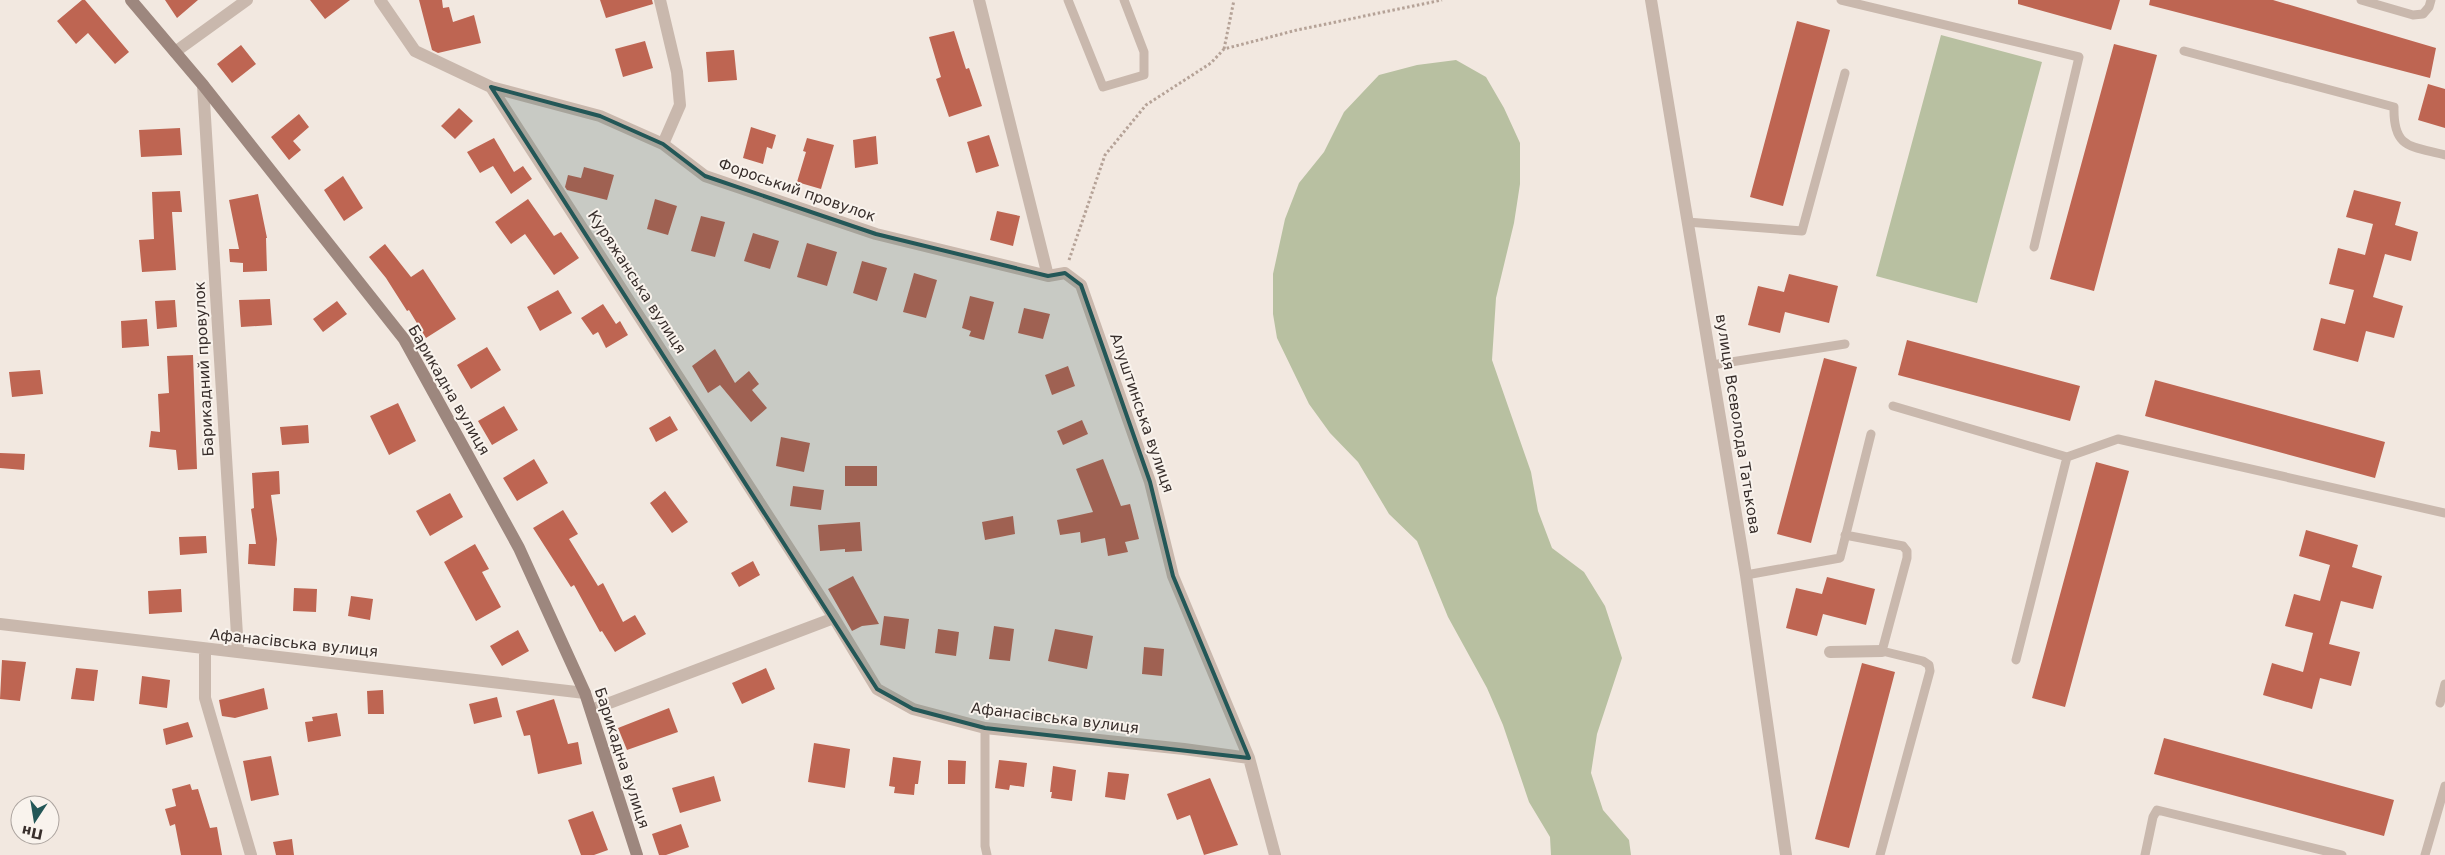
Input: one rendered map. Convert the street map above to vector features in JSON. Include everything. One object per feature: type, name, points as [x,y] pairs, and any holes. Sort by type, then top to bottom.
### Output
[{"type":"street","name":"Барикадна вулиця","points":[[131,0],[203,86],[404,339],[519,548],[585,693],[637,855]]},
{"type":"street","points":[[175,52],[246,0]]},
{"type":"street","points":[[380,0],[415,51],[491,87]]},
{"type":"street","points":[[660,0],[678,72],[680,105],[663,144]]},
{"type":"street","points":[[979,0],[1048,276],[1065,273]]},
{"type":"street","name":"вулиця Всеволода Татькова","points":[[1651,0],[1746,575],[1786,855]]},
{"type":"street","name":"Барикадний провулок","points":[[203,86],[238,651]]},
{"type":"street","name":"Фороський провулок","points":[[491,87],[600,116],[663,144],[705,176],[876,234],[1048,276]]},
{"type":"street","name":"Куряжанська вулиця","points":[[491,87],[834,618]]},
{"type":"street","name":"Алуштинська вулиця","points":[[1065,273],[1081,285],[1150,482],[1173,576],[1249,758],[1275,855]]},
{"type":"street","points":[[590,710],[834,618]]},
{"type":"street","name":"Афанасівська вулиця","points":[[834,618],[877,689],[913,709],[985,728],[1184,749],[1249,758]]},
{"type":"street","name":"Афанасівська вулиця","points":[[0,624],[585,693]]},
{"type":"street","points":[[205,649],[205,698],[251,855]]},
{"type":"street","points":[[1830,652],[1882,651]]},
{"type":"lane","points":[[1068,0],[1103,87],[1144,75],[1144,52],[1124,0]]},
{"type":"lane","points":[[1841,0],[2079,57],[2034,247]]},
{"type":"lane","points":[[2361,0],[2412,15],[2422,14],[2429,7],[2431,0]]},
{"type":"lane","points":[[2184,51],[2394,107],[2394,125],[2400,138],[2408,145],[2445,155]]},
{"type":"lane","points":[[1687,222],[1802,230],[1845,73]]},
{"type":"lane","points":[[1712,366],[1845,344]]},
{"type":"lane","points":[[1893,406],[2067,458],[2118,439],[2445,513]]},
{"type":"lane","points":[[1746,575],[1840,558],[1871,434]]},
{"type":"lane","points":[[2016,660],[2067,458]]},
{"type":"lane","points":[[1845,535],[1903,546],[1907,551],[1908,558],[1882,651],[1923,661],[1929,665],[1930,671],[1880,855]]},
{"type":"lane","points":[[2440,703],[2445,684]]},
{"type":"lane","points":[[985,728],[985,846],[987,855]]},
{"type":"lane","points":[[2424,855],[2445,786]]},
{"type":"lane","points":[[2145,855],[2153,817],[2157,810],[2342,855]]},
{"type":"path","points":[[1065,273],[1105,155],[1146,105],[1211,63],[1224,49],[1234,0]]},
{"type":"path","points":[[1224,49],[1297,30],[1442,0]]},
{"type":"highlighted area","points":[[491,87],[600,116],[663,144],[705,176],[876,234],[1048,276],[1065,273],[1081,285],[1150,482],[1173,576],[1249,758],[985,728],[913,709],[877,689]]},
{"type":"green space","points":[[1941,35],[2042,62],[1977,303],[1876,276]]},
{"type":"green space","points":[[1456,60],[1486,77],[1504,108],[1520,143],[1520,184],[1514,223],[1496,298],[1492,360],[1531,472],[1538,511],[1552,548],[1584,572],[1605,606],[1622,658],[1597,734],[1591,773],[1603,810],[1629,840],[1631,855],[1551,855],[1550,837],[1529,802],[1503,725],[1487,688],[1448,617],[1417,541],[1389,514],[1358,462],[1330,433],[1309,404],[1277,338],[1273,314],[1273,274],[1285,219],[1299,183],[1324,152],[1344,112],[1379,75],[1417,65]]},
{"type":"building","points":[[82,0],[85,0],[129,52],[115,64],[88,33],[76,44],[57,21]]},
{"type":"building","points":[[165,0],[198,0],[177,18]]},
{"type":"building","points":[[310,0],[350,0],[325,19]]},
{"type":"building","points":[[419,0],[442,0],[443,8],[449,7],[453,22],[474,15],[481,43],[438,53],[432,50]]},
{"type":"building","points":[[600,0],[652,0],[653,4],[606,18]]},
{"type":"building","points":[[2018,0],[2120,0],[2111,30],[2018,4]]},
{"type":"building","points":[[2150,0],[2273,0],[2436,48],[2430,78],[2149,5]]},
{"type":"building","points":[[1797,21],[1830,30],[1783,206],[1750,197]]},
{"type":"building","points":[[954,31],[966,69],[969,68],[982,106],[949,117],[936,79],[941,77],[929,37]]},
{"type":"building","points":[[645,41],[653,68],[623,77],[615,49]]},
{"type":"building","points":[[2114,44],[2157,55],[2094,291],[2050,279]]},
{"type":"building","points":[[241,45],[256,64],[232,83],[217,64]]},
{"type":"building","points":[[734,50],[737,80],[708,82],[706,52]]},
{"type":"building","points":[[2428,84],[2445,89],[2445,128],[2418,120]]},
{"type":"building","points":[[459,108],[473,121],[455,139],[441,126]]},
{"type":"building","points":[[299,114],[309,127],[293,141],[301,150],[289,160],[271,137]]},
{"type":"building","points":[[751,127],[776,135],[772,149],[767,147],[763,164],[743,158]]},
{"type":"building","points":[[180,128],[182,155],[141,157],[139,130]]},
{"type":"building","points":[[989,135],[999,166],[976,173],[967,142]]},
{"type":"building","points":[[876,136],[878,164],[855,168],[853,140]]},
{"type":"building","points":[[494,138],[514,172],[523,166],[532,179],[511,194],[493,166],[480,173],[467,152]]},
{"type":"building","points":[[807,138],[834,145],[821,189],[797,182],[806,152],[803,151]]},
{"type":"building","points":[[584,167],[614,175],[607,200],[567,190],[565,187],[568,175],[581,178]]},
{"type":"building","points":[[343,176],[363,208],[344,221],[324,190]]},
{"type":"building","points":[[2354,190],[2401,202],[2395,225],[2418,232],[2411,261],[2385,254],[2373,297],[2403,306],[2394,338],[2366,331],[2358,362],[2313,350],[2321,318],[2345,324],[2354,290],[2329,284],[2338,248],[2365,255],[2373,224],[2346,217]]},
{"type":"building","points":[[180,191],[182,212],[172,212],[176,270],[142,272],[139,240],[154,239],[152,192]]},
{"type":"building","points":[[258,194],[267,238],[267,271],[243,272],[243,263],[230,262],[229,249],[239,249],[229,200]]},
{"type":"building","points":[[528,199],[554,236],[561,232],[579,258],[554,275],[525,234],[511,244],[495,222]]},
{"type":"building","points":[[655,199],[677,206],[668,235],[647,229]]},
{"type":"building","points":[[997,211],[1020,216],[1013,246],[990,240]]},
{"type":"building","points":[[701,216],[725,222],[715,257],[691,251]]},
{"type":"building","points":[[753,233],[779,241],[770,269],[744,261]]},
{"type":"building","points":[[807,243],[837,252],[827,286],[797,277]]},
{"type":"building","points":[[385,244],[411,277],[423,269],[456,319],[426,338],[409,310],[407,311],[386,278],[369,257]]},
{"type":"building","points":[[862,261],[887,268],[877,301],[853,293]]},
{"type":"building","points":[[914,273],[937,280],[926,318],[903,312]]},
{"type":"building","points":[[1789,274],[1838,286],[1829,323],[1785,312],[1780,333],[1748,325],[1758,286],[1784,292]]},
{"type":"building","points":[[558,290],[572,313],[540,331],[527,307]]},
{"type":"building","points":[[970,296],[994,302],[984,340],[969,336],[971,331],[962,328]]},
{"type":"building","points":[[270,299],[272,325],[241,327],[239,300]]},
{"type":"building","points":[[175,300],[177,327],[157,329],[155,301]]},
{"type":"building","points":[[337,301],[347,314],[323,332],[313,319]]},
{"type":"building","points":[[603,304],[616,324],[620,321],[628,335],[606,348],[598,332],[593,335],[581,318]]},
{"type":"building","points":[[1024,308],[1050,314],[1043,339],[1018,333]]},
{"type":"building","points":[[147,319],[149,346],[122,348],[121,321]]},
{"type":"building","points":[[1907,340],[2080,386],[2070,421],[1898,375]]},
{"type":"building","points":[[487,347],[501,370],[471,389],[457,365]]},
{"type":"building","points":[[715,349],[735,383],[749,371],[759,384],[752,390],[767,408],[751,422],[720,385],[708,393],[692,366]]},
{"type":"building","points":[[193,355],[197,469],[178,470],[176,450],[149,447],[151,431],[160,432],[158,394],[169,393],[167,356]]},
{"type":"building","points":[[1824,358],[1857,367],[1811,543],[1777,534]]},
{"type":"building","points":[[1068,366],[1075,386],[1052,395],[1045,375]]},
{"type":"building","points":[[40,370],[43,394],[12,397],[9,372]]},
{"type":"building","points":[[2155,380],[2385,442],[2375,478],[2145,416]]},
{"type":"building","points":[[398,403],[416,441],[389,455],[370,416]]},
{"type":"building","points":[[504,406],[518,430],[492,445],[478,421]]},
{"type":"building","points":[[670,416],[678,430],[656,442],[649,428]]},
{"type":"building","points":[[1082,420],[1088,434],[1063,445],[1057,431]]},
{"type":"building","points":[[308,425],[309,443],[282,445],[280,427]]},
{"type":"building","points":[[781,437],[810,443],[804,472],[776,466]]},
{"type":"building","points":[[0,453],[25,454],[24,470],[0,468]]},
{"type":"building","points":[[534,459],[548,483],[517,501],[503,478]]},
{"type":"building","points":[[1103,459],[1121,506],[1130,504],[1139,539],[1125,542],[1128,552],[1108,556],[1105,538],[1081,543],[1080,532],[1060,535],[1057,520],[1093,512],[1076,469]]},
{"type":"building","points":[[2096,462],[2129,471],[2065,707],[2032,698]]},
{"type":"building","points":[[845,466],[877,466],[877,486],[845,486]]},
{"type":"building","points":[[279,471],[280,494],[271,495],[277,539],[275,566],[248,564],[249,544],[256,544],[251,509],[254,508],[252,473]]},
{"type":"building","points":[[793,486],[824,490],[821,510],[790,506]]},
{"type":"building","points":[[665,491],[688,522],[672,533],[650,503]]},
{"type":"building","points":[[450,493],[463,517],[430,536],[416,511]]},
{"type":"building","points":[[563,510],[578,534],[569,539],[598,586],[603,583],[623,622],[635,615],[646,634],[615,652],[602,631],[600,632],[574,585],[571,587],[533,528]]},
{"type":"building","points":[[1013,516],[1015,534],[985,540],[982,522]]},
{"type":"building","points":[[860,522],[862,551],[845,552],[845,549],[820,551],[818,525]]},
{"type":"building","points":[[2306,530],[2358,545],[2352,567],[2382,576],[2373,609],[2341,601],[2329,644],[2360,652],[2351,686],[2320,678],[2312,709],[2263,695],[2272,663],[2303,672],[2313,633],[2285,626],[2294,594],[2320,601],[2330,565],[2299,556]]},
{"type":"building","points":[[206,536],[207,553],[180,555],[179,537]]},
{"type":"building","points":[[475,544],[489,569],[482,572],[501,607],[476,621],[444,562]]},
{"type":"building","points":[[753,561],[760,575],[739,587],[731,573]]},
{"type":"building","points":[[853,576],[879,624],[862,626],[852,631],[828,589]]},
{"type":"building","points":[[1827,577],[1875,589],[1866,625],[1823,614],[1817,636],[1786,628],[1796,588],[1822,594]]},
{"type":"building","points":[[294,588],[317,589],[316,612],[293,611]]},
{"type":"building","points":[[181,589],[182,612],[149,614],[148,591]]},
{"type":"building","points":[[351,596],[373,599],[370,620],[348,616]]},
{"type":"building","points":[[884,616],[909,619],[905,649],[880,645]]},
{"type":"building","points":[[994,626],[1014,629],[1010,661],[989,659]]},
{"type":"building","points":[[938,629],[959,632],[956,656],[935,653]]},
{"type":"building","points":[[1055,629],[1093,636],[1087,669],[1048,661]]},
{"type":"building","points":[[518,630],[529,651],[502,666],[490,646]]},
{"type":"building","points":[[1144,647],[1164,649],[1162,676],[1142,674]]},
{"type":"building","points":[[2,660],[26,662],[20,701],[0,699]]},
{"type":"building","points":[[1862,663],[1895,672],[1849,848],[1815,839]]},
{"type":"building","points":[[76,668],[98,670],[94,701],[71,699]]},
{"type":"building","points":[[766,668],[775,689],[742,704],[732,683]]},
{"type":"building","points":[[142,676],[170,680],[167,708],[139,704]]},
{"type":"building","points":[[264,688],[268,709],[235,718],[222,716],[219,700]]},
{"type":"building","points":[[383,690],[384,714],[368,714],[367,691]]},
{"type":"building","points":[[497,697],[502,717],[474,724],[469,704]]},
{"type":"building","points":[[554,699],[568,744],[578,742],[582,764],[538,774],[530,735],[524,736],[516,711]]},
{"type":"building","points":[[669,708],[678,732],[627,750],[618,728]]},
{"type":"building","points":[[337,713],[341,736],[308,742],[305,722],[313,721],[312,717]]},
{"type":"building","points":[[188,722],[193,737],[166,745],[163,729]]},
{"type":"building","points":[[2164,738],[2394,800],[2384,836],[2154,774]]},
{"type":"building","points":[[814,743],[850,749],[845,788],[808,782]]},
{"type":"building","points":[[271,756],[279,795],[251,801],[243,761]]},
{"type":"building","points":[[893,757],[921,761],[918,784],[915,784],[914,795],[894,793],[895,787],[889,786]]},
{"type":"building","points":[[948,760],[966,761],[965,784],[948,784]]},
{"type":"building","points":[[999,760],[1027,763],[1024,787],[1010,785],[1009,790],[995,788]]},
{"type":"building","points":[[1053,766],[1076,770],[1072,801],[1051,798]]},
{"type":"building","points":[[1108,772],[1129,774],[1125,800],[1105,797]]},
{"type":"building","points":[[714,776],[721,801],[680,813],[672,788]]},
{"type":"building","points":[[1210,778],[1238,845],[1204,855],[1190,815],[1177,820],[1167,794]]},
{"type":"building","points":[[190,784],[192,790],[198,789],[210,828],[217,827],[222,855],[181,855],[175,824],[170,826],[165,809],[176,806],[172,789]]},
{"type":"building","points":[[593,811],[608,850],[594,855],[581,855],[568,820]]},
{"type":"building","points":[[681,824],[689,847],[666,855],[659,855],[652,834]]},
{"type":"building","points":[[292,839],[294,855],[276,855],[273,842]]}]
